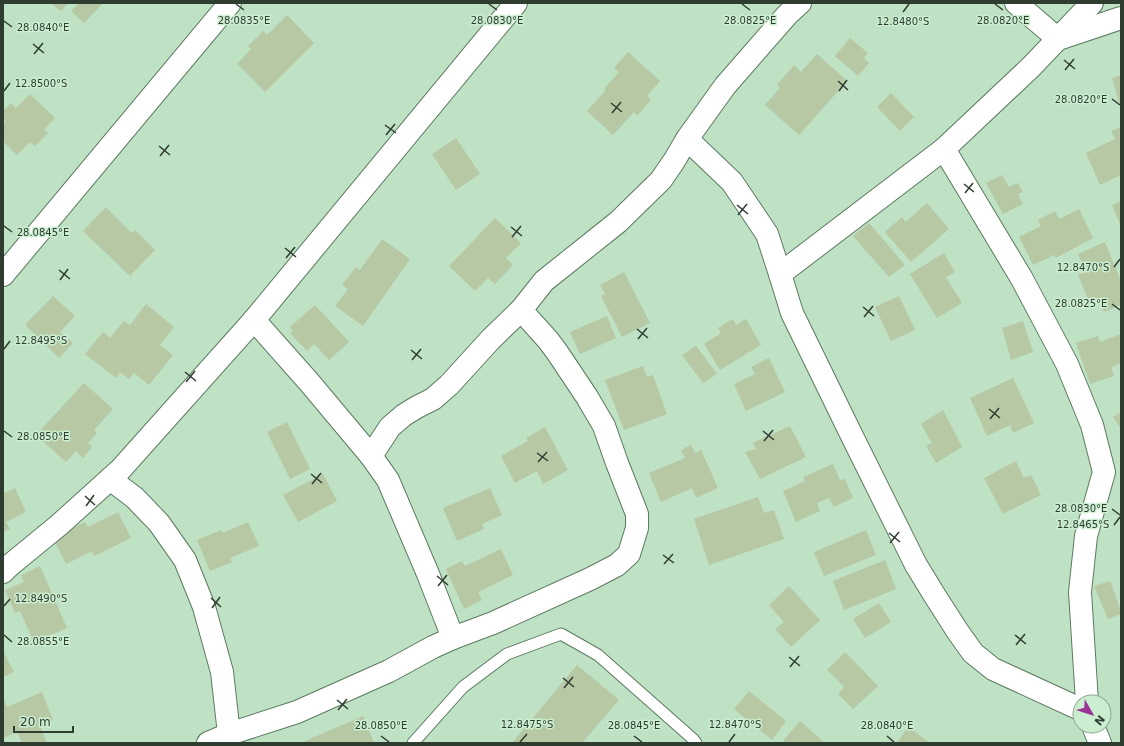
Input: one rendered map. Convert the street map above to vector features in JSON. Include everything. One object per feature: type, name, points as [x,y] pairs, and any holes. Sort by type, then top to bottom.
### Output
[{"type":"street","points":[[3,275],[230,3]]},
{"type":"street","points":[[3,572],[59,525],[125,464],[254,320],[516,3]]},
{"type":"street","points":[[371,456],[390,427],[404,415],[433,399],[449,385],[520,310],[544,281],[618,222],[661,180],[687,139],[725,86],[787,15],[800,3]]},
{"type":"street","points":[[1016,3],[1058,39]]},
{"type":"street","points":[[780,274],[944,149],[1031,67],[1092,3]]},
{"type":"street","points":[[1058,39],[1121,18]]},
{"type":"street","points":[[687,139],[732,182],[767,234],[792,313],[916,565],[958,632],[973,653],[993,669],[1072,705]]},
{"type":"street","points":[[944,149],[1022,279],[1067,364],[1092,425],[1113,470],[1086,536],[1080,592],[1087,694]]},
{"type":"street","points":[[208,743],[229,734],[297,712],[389,671],[432,647],[493,623],[590,579],[617,565],[630,554],[637,528],[638,514],[604,426],[557,352],[520,310]]},
{"type":"street","points":[[254,320],[309,382],[371,456],[388,480],[428,574],[453,638]]},
{"type":"street","points":[[110,479],[135,498],[159,523],[185,560],[204,608],[222,672],[229,734]]},
{"type":"lane","points":[[413,743],[463,687],[507,654],[561,634],[598,656],[696,743]]},
{"type":"building","points":[[51,3],[68,3],[61,11]]},
{"type":"building","points":[[79,3],[103,3],[84,23],[71,11]]},
{"type":"building","points":[[287,15],[314,43],[265,92],[237,64],[251,49],[248,46],[263,31],[267,35]]},
{"type":"building","points":[[850,38],[868,53],[864,58],[869,63],[858,76],[835,56]]},
{"type":"building","points":[[628,52],[660,81],[647,96],[651,100],[637,116],[634,112],[613,135],[587,111],[606,90],[604,89],[619,72],[614,68]]},
{"type":"building","points":[[817,54],[847,81],[799,135],[765,105],[780,88],[777,85],[794,65],[801,72]]},
{"type":"building","points":[[1121,75],[1121,109],[1112,78]]},
{"type":"building","points":[[891,93],[914,117],[900,131],[877,107]]},
{"type":"building","points":[[30,94],[55,118],[44,129],[48,133],[35,146],[30,142],[17,155],[3,141],[3,124],[6,121],[3,118],[3,111],[11,103],[16,108]]},
{"type":"building","points":[[1121,127],[1121,175],[1100,185],[1086,153],[1115,139],[1111,131]]},
{"type":"building","points":[[456,138],[480,174],[456,190],[432,154]]},
{"type":"building","points":[[1002,175],[1009,187],[1018,183],[1023,192],[1018,194],[1023,204],[1003,214],[986,183]]},
{"type":"building","points":[[1121,201],[1121,227],[1112,205]]},
{"type":"building","points":[[927,203],[949,229],[911,262],[885,232],[902,217],[906,222]]},
{"type":"building","points":[[106,207],[132,233],[135,230],[155,250],[130,276],[83,231]]},
{"type":"building","points":[[1079,209],[1093,238],[1056,258],[1054,255],[1033,265],[1019,237],[1041,226],[1038,220],[1055,211],[1059,219]]},
{"type":"building","points":[[495,218],[521,243],[506,258],[513,265],[495,284],[488,278],[475,291],[449,266]]},
{"type":"building","points":[[869,223],[905,265],[889,277],[853,236]]},
{"type":"building","points":[[382,239],[410,259],[363,326],[335,306],[348,289],[342,285],[356,267],[360,270]]},
{"type":"building","points":[[1105,242],[1121,281],[1121,305],[1104,312],[1098,298],[1089,302],[1078,275],[1086,272],[1078,254]]},
{"type":"building","points":[[944,253],[955,272],[946,277],[962,303],[937,318],[910,274]]},
{"type":"building","points":[[624,272],[650,323],[622,337],[601,296],[605,294],[600,285]]},
{"type":"building","points":[[53,296],[75,316],[60,332],[73,343],[59,358],[25,325]]},
{"type":"building","points":[[899,296],[915,330],[891,341],[875,307]]},
{"type":"building","points":[[146,304],[174,327],[160,345],[173,355],[149,385],[134,373],[129,379],[120,372],[116,378],[85,354],[103,332],[110,338],[124,321],[130,325]]},
{"type":"building","points":[[315,305],[349,342],[329,360],[314,344],[307,351],[290,333],[293,331],[290,327]]},
{"type":"building","points":[[607,316],[616,338],[580,354],[570,332]]},
{"type":"building","points":[[733,319],[736,325],[746,319],[761,345],[720,370],[704,344],[721,333],[718,328]]},
{"type":"building","points":[[1023,321],[1033,352],[1011,360],[1002,328]]},
{"type":"building","points":[[1121,334],[1121,363],[1111,367],[1114,376],[1090,384],[1076,343],[1098,336],[1100,342]]},
{"type":"building","points":[[696,346],[717,374],[703,383],[682,355]]},
{"type":"building","points":[[769,358],[785,392],[746,411],[734,384],[755,374],[751,367]]},
{"type":"building","points":[[643,366],[647,377],[653,375],[667,414],[624,430],[605,380]]},
{"type":"building","points":[[1013,378],[1034,423],[1013,433],[1010,425],[987,436],[970,398]]},
{"type":"building","points":[[84,383],[113,409],[94,430],[97,433],[88,443],[92,447],[83,458],[76,451],[66,462],[36,435]]},
{"type":"building","points":[[943,410],[962,447],[936,463],[926,446],[932,443],[921,424]]},
{"type":"building","points":[[1121,412],[1121,429],[1113,417]]},
{"type":"building","points":[[287,422],[310,469],[290,479],[267,432]]},
{"type":"building","points":[[790,426],[806,457],[760,479],[745,452],[756,449],[753,443]]},
{"type":"building","points":[[545,427],[568,470],[543,484],[537,471],[515,483],[501,456],[528,441],[526,438]]},
{"type":"building","points":[[691,445],[695,453],[701,450],[718,488],[696,498],[692,488],[661,502],[649,473],[685,458],[681,450]]},
{"type":"building","points":[[1016,461],[1024,478],[1031,475],[1041,495],[1003,514],[984,478]]},
{"type":"building","points":[[833,464],[840,480],[845,479],[853,498],[834,507],[829,498],[817,503],[820,511],[796,522],[783,491],[805,481],[803,477]]},
{"type":"building","points":[[323,474],[337,501],[298,522],[283,495]]},
{"type":"building","points":[[15,488],[26,512],[6,522],[10,529],[3,532],[3,494]]},
{"type":"building","points":[[490,488],[502,515],[482,524],[484,529],[457,541],[443,508]]},
{"type":"building","points":[[758,497],[764,513],[774,510],[784,539],[709,565],[694,519]]},
{"type":"building","points":[[118,512],[131,538],[94,556],[92,551],[66,564],[53,538],[85,522],[88,527]]},
{"type":"building","points":[[248,522],[259,546],[230,558],[232,562],[210,571],[197,540],[221,530],[223,533]]},
{"type":"building","points":[[866,530],[876,555],[824,576],[814,552]]},
{"type":"building","points":[[501,549],[513,575],[478,592],[482,600],[464,609],[446,569],[462,561],[465,566]]},
{"type":"building","points":[[885,560],[896,589],[844,610],[833,581]]},
{"type":"building","points":[[40,566],[67,628],[34,642],[20,611],[15,613],[5,590],[24,582],[21,575]]},
{"type":"building","points":[[1110,581],[1121,614],[1108,619],[1094,586]]},
{"type":"building","points":[[789,586],[820,620],[791,647],[775,629],[784,622],[769,605]]},
{"type":"building","points":[[879,603],[891,622],[865,638],[853,619]]},
{"type":"building","points":[[3,651],[14,672],[3,677]]},
{"type":"building","points":[[845,652],[878,686],[853,709],[838,694],[844,687],[827,670]]},
{"type":"building","points":[[577,665],[619,700],[582,743],[512,743]]},
{"type":"building","points":[[749,691],[786,721],[772,740],[734,709]]},
{"type":"building","points":[[42,692],[53,720],[40,726],[47,743],[22,743],[17,732],[3,738],[3,697],[7,707]]},
{"type":"building","points":[[363,716],[374,743],[305,743],[305,741]]},
{"type":"building","points":[[800,721],[825,743],[786,743],[783,741]]},
{"type":"building","points":[[908,727],[930,743],[897,743]]}]
